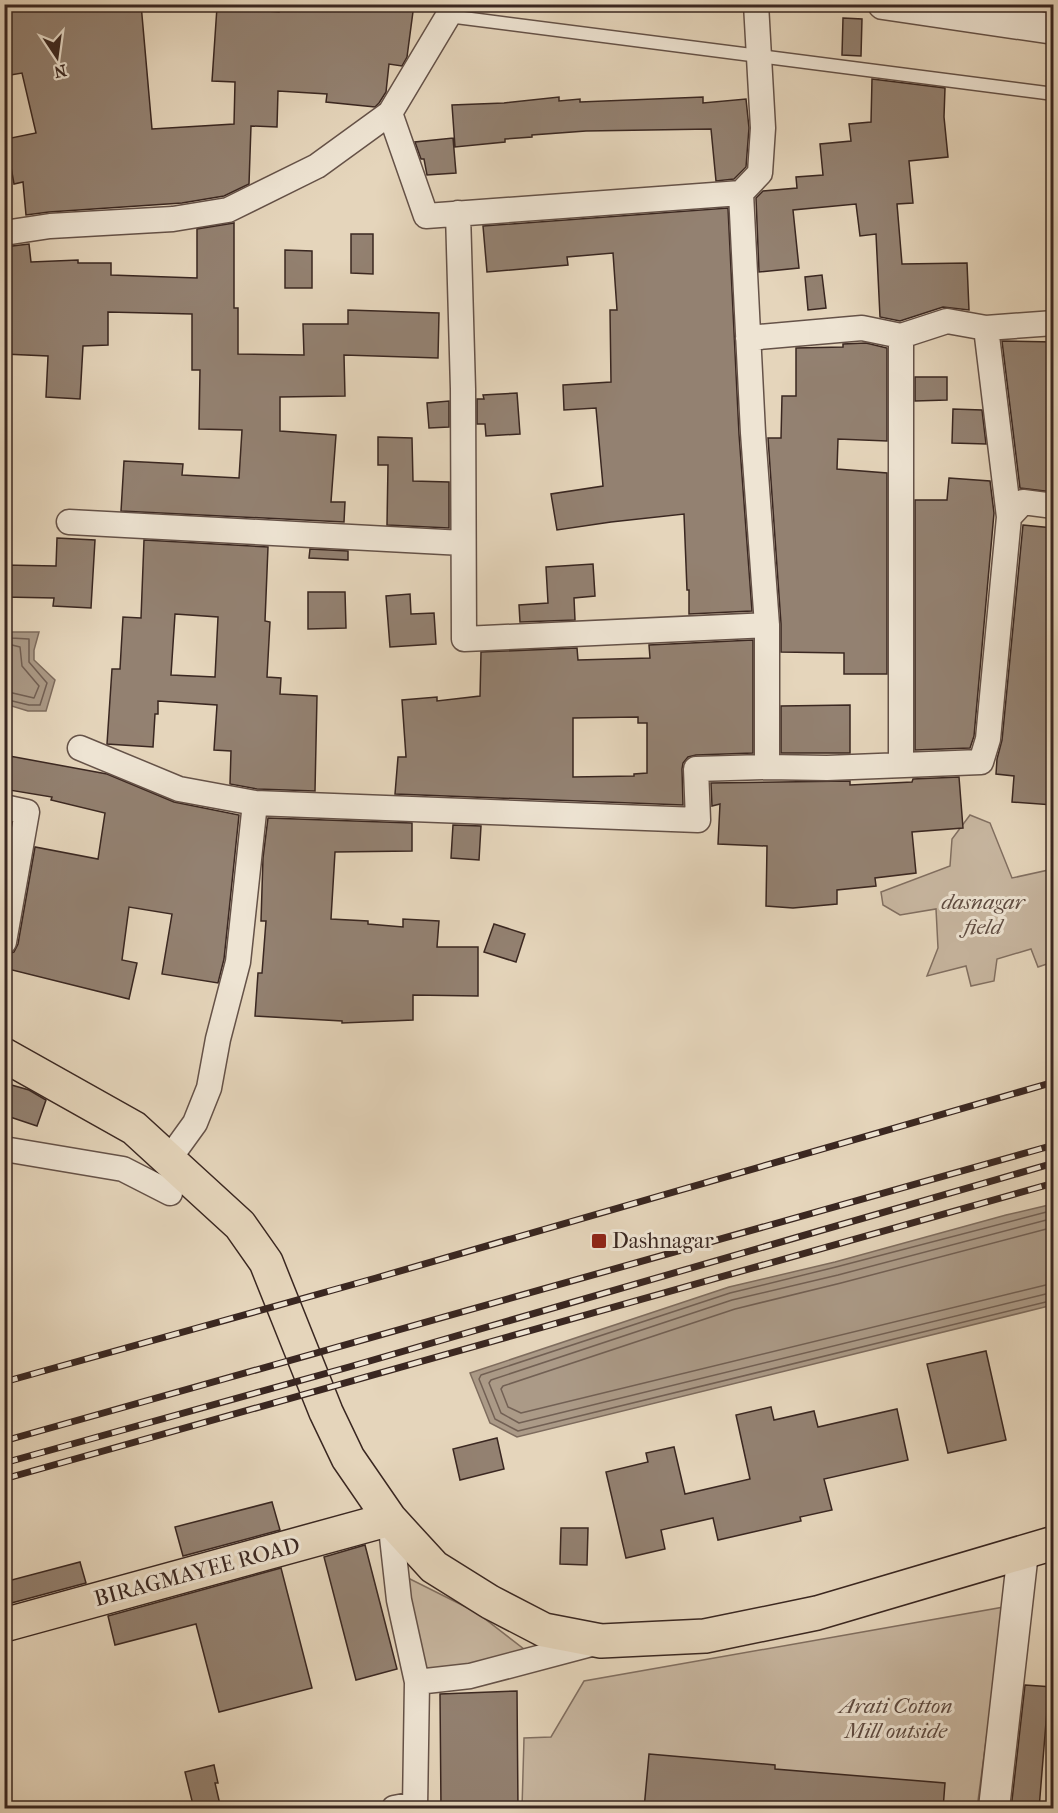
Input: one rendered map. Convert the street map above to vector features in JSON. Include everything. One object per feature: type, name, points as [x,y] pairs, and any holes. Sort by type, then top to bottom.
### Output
[{"type":"main road","points":[[4,1055],[134,1128],[240,1225],[266,1262],[326,1412],[344,1449],[390,1519],[434,1567],[490,1602],[544,1630],[601,1641],[705,1636],[818,1613],[1038,1548]]},
{"type":"main road","name":"BIRAGMAYEE ROAD","points":[[4,1625],[390,1519]]},
{"type":"street","points":[[390,113],[426,216],[741,193],[760,173],[763,129],[756,4]]},
{"type":"street","points":[[883,4],[1053,29]]},
{"type":"street","points":[[6,227],[173,219],[228,210],[317,166],[390,113],[450,10]]},
{"type":"street","points":[[741,193],[767,625],[767,767]]},
{"type":"street","points":[[458,213],[463,389],[464,639],[767,625]]},
{"type":"street","points":[[748,338],[862,328],[901,336],[947,321],[986,328],[1053,323]]},
{"type":"street","points":[[80,748],[178,789],[255,803],[698,820],[696,769],[827,768],[981,762],[988,739],[1009,516],[986,328]]},
{"type":"street","points":[[901,336],[901,765]]},
{"type":"street","points":[[1009,516],[1023,502],[1053,506]]},
{"type":"street","points":[[69,522],[463,543]]},
{"type":"street","points":[[169,1159],[195,1123],[209,1088],[218,1039],[238,962],[255,803]]},
{"type":"street","points":[[4,807],[27,812],[4,942]]},
{"type":"street","points":[[4,1149],[123,1169],[170,1193]]},
{"type":"street","points":[[390,1519],[399,1600],[417,1682],[408,1807]]},
{"type":"street","points":[[994,1809],[1038,1548]]},
{"type":"street","points":[[417,1682],[470,1676],[601,1641]]},
{"type":"lane","points":[[450,10],[759,57],[1053,94]]},
{"type":"green space","name":"dasnagar field","points":[[970,815],[990,823],[1012,878],[1053,869],[1053,962],[1038,967],[1031,949],[997,959],[994,981],[971,986],[966,966],[927,976],[938,948],[936,909],[900,915],[883,905],[881,892],[950,866],[952,839]]},
{"type":"green space","points":[[404,1576],[476,1612],[533,1656],[468,1666],[421,1669]]},
{"type":"green space","name":"Arati Cotton Mill outside","points":[[1004,1607],[977,1808],[522,1808],[524,1738],[551,1737],[584,1681]]},
{"type":"water","points":[[4,626],[12,632],[39,632],[34,660],[55,680],[46,711],[28,711],[5,704]]},
{"type":"water","points":[[1053,1204],[1053,1305],[517,1437],[490,1423],[470,1373],[729,1287],[835,1262]]},
{"type":"building","points":[[4,4],[141,4],[152,129],[234,124],[235,82],[212,81],[217,7],[279,12],[279,4],[414,4],[407,57],[402,66],[389,64],[386,92],[375,107],[326,102],[327,94],[278,91],[277,127],[251,126],[249,184],[224,196],[182,203],[26,215],[23,182],[14,184],[6,139],[36,133],[22,73],[4,76]]},
{"type":"building","points":[[843,18],[862,19],[861,56],[842,55]]},
{"type":"building","points":[[872,79],[945,88],[944,117],[948,157],[909,161],[913,203],[897,204],[902,264],[967,263],[969,310],[943,307],[900,321],[880,317],[876,234],[860,236],[856,204],[793,210],[799,268],[759,272],[756,198],[763,191],[797,188],[796,177],[823,175],[820,144],[851,141],[849,124],[871,122]]},
{"type":"building","points":[[559,97],[559,101],[580,99],[580,102],[703,97],[703,103],[746,99],[749,128],[746,167],[734,179],[716,181],[711,129],[586,131],[532,135],[532,137],[505,139],[505,142],[455,147],[452,105],[504,103]]},
{"type":"building","points":[[453,138],[456,173],[427,175],[424,159],[421,159],[415,142]]},
{"type":"building","points":[[728,208],[739,434],[752,611],[689,614],[684,514],[557,530],[551,494],[603,486],[596,408],[564,410],[563,385],[611,382],[610,310],[617,310],[613,253],[567,257],[568,265],[487,272],[483,226]]},
{"type":"building","points":[[234,223],[234,308],[238,308],[238,354],[304,355],[303,324],[348,324],[348,310],[439,313],[438,358],[344,355],[345,396],[280,397],[280,431],[336,435],[331,502],[345,502],[344,522],[121,511],[124,461],[183,464],[182,475],[239,478],[242,430],[199,429],[200,370],[192,370],[192,314],[108,312],[108,345],[83,346],[80,399],[46,397],[48,356],[4,354],[4,247],[29,244],[31,262],[78,260],[78,263],[111,263],[111,275],[197,278],[197,229]]},
{"type":"building","points":[[351,234],[373,234],[373,274],[351,273]]},
{"type":"building","points":[[285,250],[312,251],[312,288],[285,288]]},
{"type":"building","points":[[822,275],[826,308],[808,310],[805,277]]},
{"type":"building","points":[[1002,341],[1053,342],[1053,492],[1020,488]]},
{"type":"building","points":[[866,343],[887,348],[887,441],[838,439],[837,469],[887,473],[887,674],[844,674],[844,653],[781,652],[768,438],[781,438],[782,396],[796,396],[796,348],[843,347],[843,344]]},
{"type":"building","points":[[915,377],[947,377],[947,400],[915,401]]},
{"type":"building","points":[[517,393],[520,434],[486,436],[485,424],[477,424],[477,399],[484,399],[483,395]]},
{"type":"building","points":[[449,401],[449,427],[429,428],[427,403]]},
{"type":"building","points":[[953,409],[982,410],[986,444],[952,443]]},
{"type":"building","points":[[378,437],[412,438],[413,481],[449,482],[449,528],[387,525],[388,465],[378,465]]},
{"type":"building","points":[[949,478],[990,481],[994,513],[974,736],[970,748],[915,750],[915,500],[947,500]]},
{"type":"building","points":[[1023,525],[1053,528],[1053,805],[1012,802],[1014,776],[996,774],[1002,740]]},
{"type":"building","points":[[57,538],[95,540],[91,608],[53,606],[54,598],[4,597],[4,565],[56,566]]},
{"type":"building","points":[[144,540],[268,547],[265,621],[270,622],[267,677],[281,678],[280,694],[317,696],[315,791],[257,789],[230,784],[231,751],[214,750],[217,705],[158,701],[153,747],[107,744],[112,669],[120,669],[123,617],[141,618]],"holes":[[[175,614],[218,617],[215,677],[171,675]]]},
{"type":"building","points":[[310,549],[348,551],[348,560],[309,558]]},
{"type":"building","points":[[593,564],[595,596],[574,598],[575,620],[520,622],[519,605],[548,603],[546,567]]},
{"type":"building","points":[[308,592],[345,592],[346,628],[308,629]]},
{"type":"building","points":[[410,594],[411,614],[434,613],[436,644],[390,647],[386,596]]},
{"type":"building","points":[[753,640],[753,753],[688,757],[682,769],[683,805],[395,794],[398,757],[406,757],[402,700],[437,697],[437,701],[480,696],[481,652],[577,648],[578,660],[650,658],[649,645]],"holes":[[[638,717],[638,723],[647,723],[647,773],[634,774],[634,776],[573,777],[573,718]]]},
{"type":"building","points":[[850,705],[850,753],[781,753],[781,706]]},
{"type":"building","points":[[4,755],[107,774],[174,802],[239,815],[224,959],[218,983],[162,974],[172,914],[129,907],[122,960],[137,963],[129,999],[4,968],[4,956],[14,952],[18,944],[35,847],[98,859],[105,813],[51,800],[52,797],[9,790],[10,783],[4,782]]},
{"type":"building","points":[[959,777],[963,828],[912,832],[916,873],[875,878],[876,886],[837,890],[837,904],[793,908],[766,906],[767,846],[718,844],[720,804],[712,806],[711,783],[850,781],[850,785]]},
{"type":"building","points":[[268,818],[412,823],[412,851],[335,852],[331,919],[368,921],[368,924],[403,927],[403,919],[439,921],[437,947],[478,947],[478,996],[413,995],[413,1020],[342,1023],[342,1021],[255,1016],[258,973],[262,973],[266,921],[261,921],[263,858]]},
{"type":"building","points":[[453,825],[481,826],[479,860],[451,858]]},
{"type":"building","points":[[494,924],[525,934],[516,962],[484,952]]},
{"type":"building","points":[[8,1084],[29,1090],[46,1100],[37,1126],[4,1115],[4,1094]]},
{"type":"building","points":[[986,1351],[1006,1440],[948,1453],[927,1364]]},
{"type":"building","points":[[771,1407],[774,1420],[814,1411],[818,1427],[897,1409],[908,1460],[824,1479],[832,1510],[800,1517],[801,1521],[718,1540],[713,1518],[661,1530],[665,1549],[626,1558],[606,1472],[648,1462],[646,1453],[674,1447],[685,1494],[750,1479],[736,1415]]},
{"type":"building","points":[[497,1438],[504,1469],[460,1480],[453,1449]]},
{"type":"building","points":[[272,1502],[280,1530],[183,1556],[175,1527]]},
{"type":"building","points":[[561,1528],[588,1528],[587,1565],[560,1564]]},
{"type":"building","points":[[365,1545],[397,1669],[356,1680],[324,1557]]},
{"type":"building","points":[[80,1562],[86,1583],[4,1605],[4,1582]]},
{"type":"building","points":[[281,1568],[312,1688],[219,1712],[196,1624],[115,1645],[108,1616]]},
{"type":"building","points":[[1025,1685],[1053,1687],[1053,1711],[1047,1710],[1039,1809],[1011,1809]]},
{"type":"building","points":[[517,1691],[518,1809],[441,1809],[440,1694]]},
{"type":"building","points":[[649,1754],[775,1765],[775,1769],[945,1783],[943,1809],[644,1809]]},
{"type":"building","points":[[214,1765],[218,1783],[215,1783],[221,1809],[194,1809],[185,1772]]},
{"type":"railway","points":[[4,1382],[376,1278],[1054,1082]]},
{"type":"railway","points":[[4,1441],[1054,1145]]},
{"type":"railway","points":[[4,1463],[349,1367],[1054,1163]]},
{"type":"railway","points":[[4,1479],[1054,1183]]},
{"type":"place","name":"Dashnagar","points":[[599,1241]]}]
